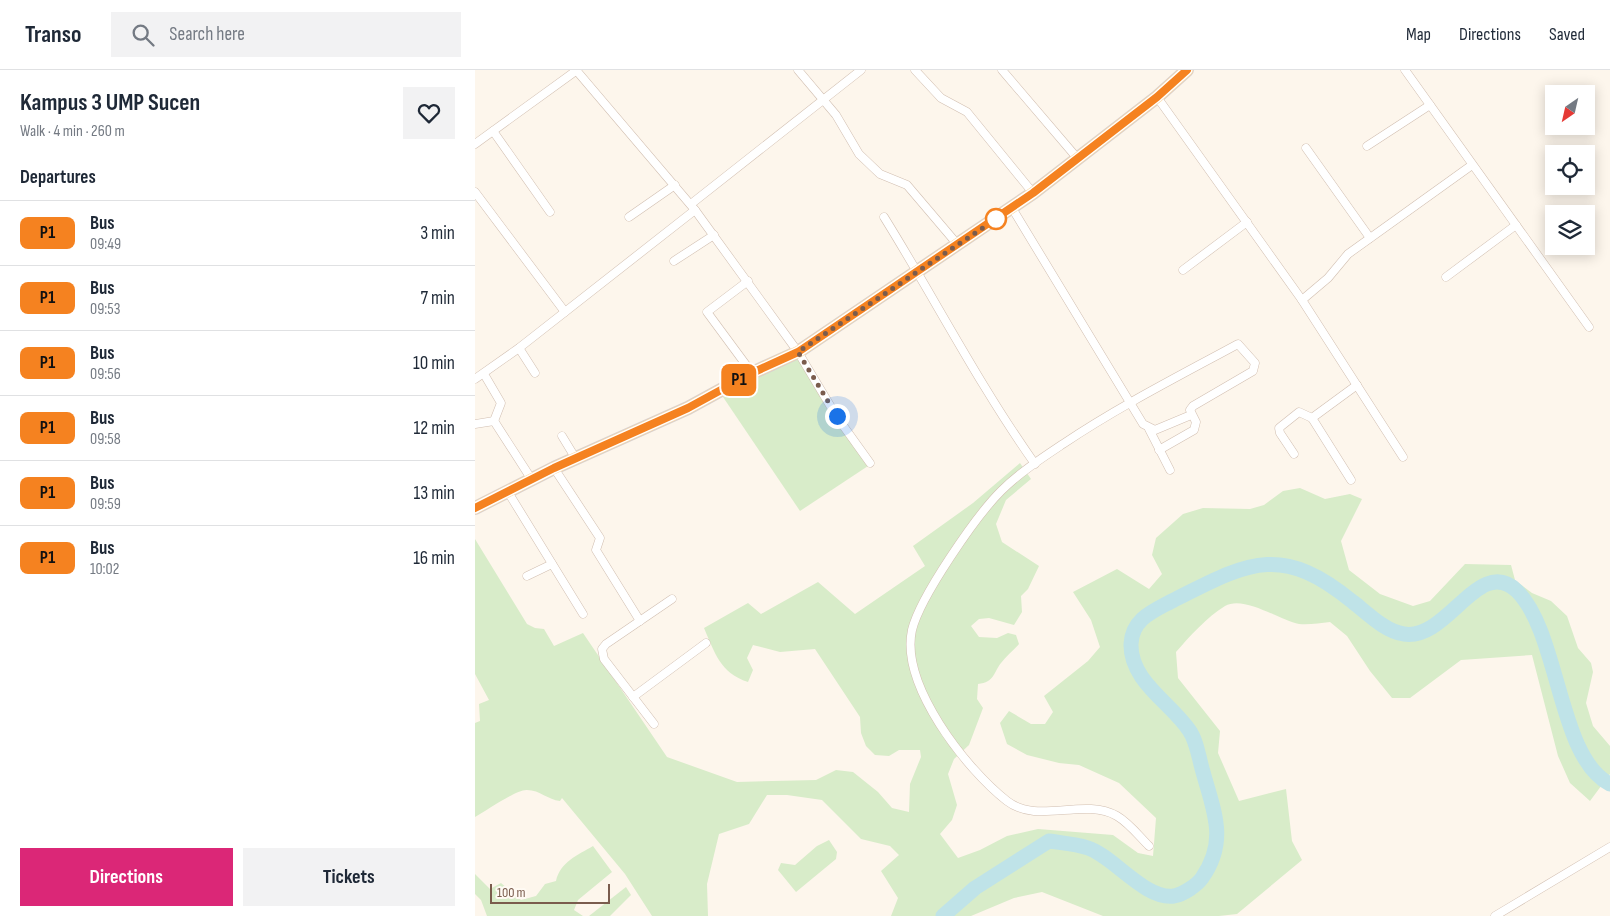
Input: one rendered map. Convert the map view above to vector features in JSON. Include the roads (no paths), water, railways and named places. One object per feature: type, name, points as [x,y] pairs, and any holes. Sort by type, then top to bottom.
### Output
[{"type":"main road","points":[[475,508],[554,468],[688,408],[752,373],[798,352],[1033,193],[1157,97],[1187,70]]},
{"type":"street","points":[[475,144],[577,70],[693,207],[798,352],[837,416],[870,463]]},
{"type":"street","points":[[798,70],[836,115],[859,154],[880,174],[907,185],[957,244]]},
{"type":"street","points":[[475,379],[565,312],[861,70]]},
{"type":"street","points":[[915,70],[941,98],[967,112],[1033,193]]},
{"type":"street","points":[[1002,70],[1078,159]]},
{"type":"street","points":[[1405,70],[1471,165],[1517,225],[1589,327]]},
{"type":"street","points":[[1157,97],[1302,300],[1403,457]]},
{"type":"street","points":[[1367,146],[1430,105]]},
{"type":"street","points":[[493,131],[550,212]]},
{"type":"street","points":[[1306,148],[1370,238]]},
{"type":"street","points":[[1302,300],[1327,278],[1348,254],[1471,165]]},
{"type":"street","points":[[629,217],[675,185]]},
{"type":"street","points":[[475,192],[565,312]]},
{"type":"street","points":[[1012,208],[1129,404],[1143,424],[1149,428],[1159,429],[1191,414]]},
{"type":"street","points":[[884,217],[918,271],[964,355],[1035,464]]},
{"type":"street","points":[[1183,270],[1247,222]]},
{"type":"street","points":[[1446,277],[1517,225]]},
{"type":"street","points":[[674,261],[714,236]]},
{"type":"street","points":[[748,281],[707,312],[752,373]]},
{"type":"street","points":[[1149,846],[1116,815],[1103,811],[1032,811],[1019,808],[1008,802],[985,781],[959,752],[940,725],[923,692],[911,660],[912,630],[926,598],[958,546],[1001,491],[1035,464],[1092,425],[1238,344],[1252,359],[1255,367],[1249,374],[1193,406],[1190,410],[1196,422],[1194,430],[1159,450]]},
{"type":"street","points":[[519,348],[535,373]]},
{"type":"street","points":[[484,374],[501,403],[495,422]]},
{"type":"street","points":[[1312,418],[1357,385]]},
{"type":"street","points":[[1294,454],[1279,428],[1299,412],[1312,418],[1351,480]]},
{"type":"street","points":[[475,424],[495,422]]},
{"type":"street","points":[[495,422],[532,480]]},
{"type":"street","points":[[1149,428],[1170,470]]},
{"type":"street","points":[[562,436],[576,459]]},
{"type":"street","points":[[554,468],[600,538],[597,550],[639,621]]},
{"type":"street","points":[[508,492],[583,614]]},
{"type":"street","points":[[527,576],[552,564]]},
{"type":"street","points":[[654,724],[604,659],[602,649],[606,644],[672,599]]},
{"type":"street","points":[[633,697],[706,643]]},
{"type":"street","points":[[1495,916],[1610,847]]},
{"type":"waterway","points":[[943,916],[975,888],[1049,841],[1088,848],[1108,859],[1141,885],[1163,895],[1178,895],[1200,881],[1210,864],[1217,839],[1214,813],[1194,739],[1181,720],[1153,691],[1137,669],[1132,657],[1132,636],[1139,623],[1156,609],[1220,577],[1242,569],[1262,565],[1283,565],[1304,571],[1327,583],[1390,630],[1404,634],[1420,633],[1435,625],[1476,590],[1489,583],[1503,583],[1517,591],[1531,611],[1542,636],[1569,723],[1580,749],[1593,770],[1610,784]]}]
